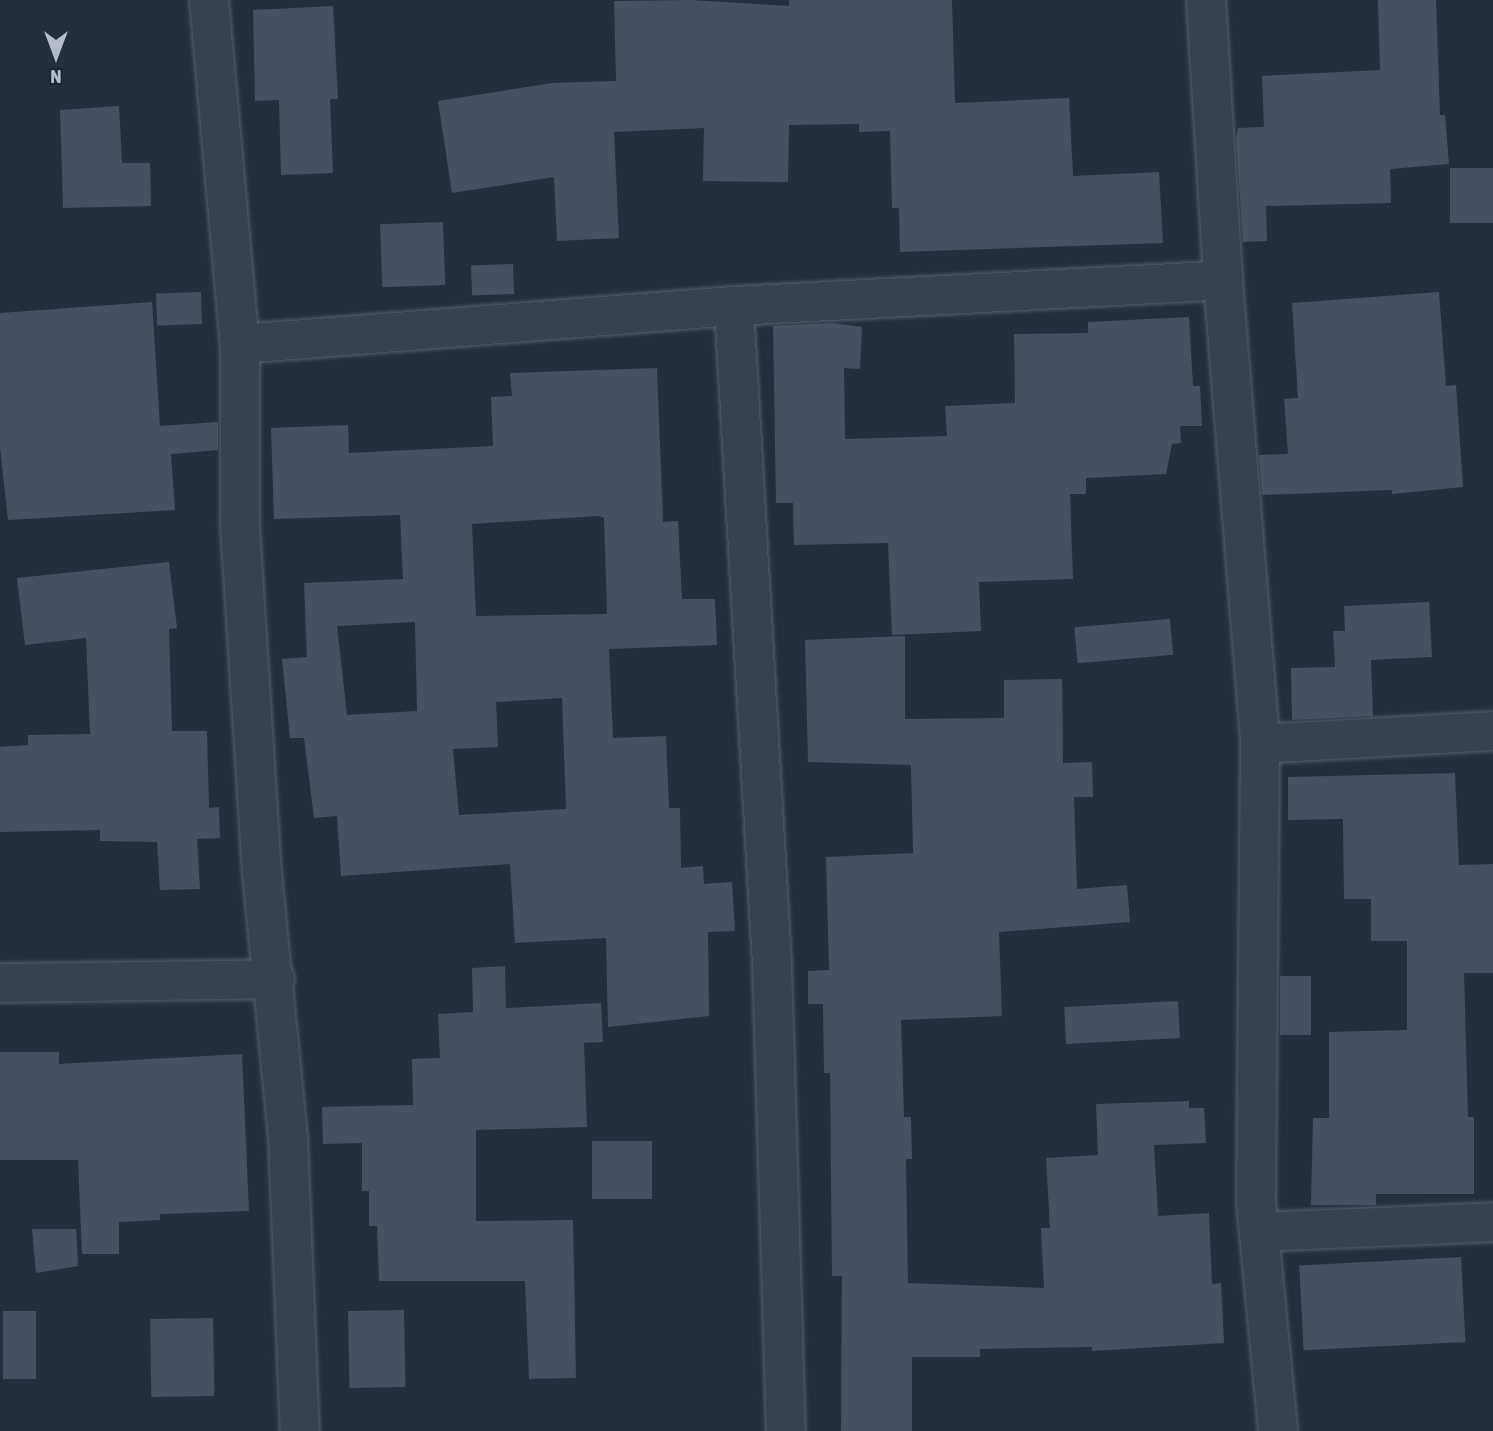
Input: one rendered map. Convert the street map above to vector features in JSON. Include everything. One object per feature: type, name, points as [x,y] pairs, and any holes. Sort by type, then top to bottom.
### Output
[{"type":"street","points":[[209,0],[240,344],[240,525],[262,873],[275,979],[288,1137],[300,1431]]},
{"type":"street","points":[[1206,0],[1223,280],[1260,744],[1259,1233],[1279,1431]]},
{"type":"street","points":[[240,344],[734,306],[1223,280]]},
{"type":"street","points":[[734,306],[772,964],[786,1431]]},
{"type":"street","points":[[1260,744],[1493,731]]},
{"type":"street","points":[[0,983],[275,979]]},
{"type":"street","points":[[1259,1233],[1493,1222]]},
{"type":"building","points":[[691,0],[789,6],[789,0],[952,0],[955,103],[1069,98],[1073,176],[1159,172],[1163,243],[900,252],[899,208],[892,208],[890,131],[859,132],[859,124],[789,125],[788,182],[703,181],[704,128],[614,132],[619,238],[557,241],[554,177],[452,193],[438,101],[552,83],[616,81],[614,1]]},
{"type":"building","points":[[1378,0],[1436,0],[1440,115],[1445,115],[1449,164],[1390,169],[1391,203],[1266,206],[1267,241],[1243,242],[1236,139],[1238,128],[1264,127],[1262,76],[1380,70]]},
{"type":"building","points":[[333,6],[338,99],[330,99],[333,173],[281,175],[279,100],[255,101],[253,10]]},
{"type":"building","points":[[119,106],[122,163],[150,163],[151,206],[63,208],[60,110]]},
{"type":"building","points":[[1450,168],[1493,168],[1493,223],[1450,223]]},
{"type":"building","points":[[443,222],[445,285],[382,287],[380,224]]},
{"type":"building","points":[[513,264],[514,294],[472,295],[471,265]]},
{"type":"building","points":[[201,292],[202,324],[157,326],[156,294]]},
{"type":"building","points":[[1439,292],[1446,386],[1456,385],[1463,487],[1392,494],[1392,490],[1262,495],[1259,455],[1288,454],[1284,399],[1298,398],[1292,303]]},
{"type":"building","points":[[152,302],[160,426],[218,422],[218,450],[171,454],[175,510],[8,520],[0,447],[0,313]]},
{"type":"building","points":[[1189,317],[1193,386],[1200,386],[1202,426],[1180,426],[1181,443],[1172,444],[1166,474],[1086,478],[1086,494],[1070,494],[1073,579],[979,582],[981,631],[892,635],[888,543],[794,545],[793,503],[776,503],[773,326],[832,323],[862,327],[860,369],[844,368],[845,439],[947,436],[945,406],[1015,403],[1014,334],[1088,333],[1088,322]]},
{"type":"building","points":[[657,368],[663,522],[678,521],[682,599],[715,599],[717,645],[609,649],[613,738],[666,736],[669,808],[680,808],[681,868],[703,866],[704,884],[732,882],[735,931],[708,932],[709,1016],[608,1027],[606,938],[515,943],[510,864],[341,876],[337,816],[314,818],[304,738],[290,738],[282,659],[307,657],[304,583],[403,579],[400,515],[274,519],[271,428],[348,425],[349,453],[493,446],[491,397],[512,396],[510,373]],"holes":[[[599,516],[604,518],[607,614],[476,616],[472,524]],[[415,622],[417,711],[347,715],[337,626]],[[562,698],[566,809],[459,815],[453,749],[498,747],[496,702]]]},
{"type":"building","points":[[169,562],[177,628],[169,629],[172,731],[207,731],[209,808],[219,807],[220,838],[197,839],[200,889],[160,890],[157,842],[100,841],[100,830],[0,832],[0,747],[28,745],[28,735],[90,734],[86,638],[25,645],[17,578]]},
{"type":"building","points":[[1429,602],[1432,657],[1371,660],[1373,716],[1292,720],[1291,668],[1335,667],[1333,631],[1345,631],[1344,606]]},
{"type":"building","points":[[1170,619],[1173,655],[1078,663],[1074,627]]},
{"type":"building","points":[[905,636],[905,719],[1004,718],[1004,680],[1062,679],[1063,763],[1092,762],[1093,797],[1074,797],[1077,889],[1127,885],[1130,922],[999,932],[1002,1016],[901,1020],[904,1117],[911,1117],[912,1159],[906,1159],[908,1283],[1044,1288],[1041,1228],[1050,1228],[1046,1158],[1098,1155],[1096,1104],[1189,1101],[1189,1108],[1204,1108],[1206,1143],[1154,1145],[1158,1216],[1209,1213],[1212,1284],[1221,1283],[1224,1343],[1092,1351],[1092,1347],[980,1349],[980,1357],[912,1357],[912,1431],[841,1431],[842,1276],[832,1276],[830,1073],[824,1073],[823,1004],[808,1004],[808,971],[829,970],[826,857],[913,853],[911,765],[808,762],[805,640]]},
{"type":"building","points":[[1455,773],[1459,865],[1493,864],[1493,973],[1464,973],[1468,1117],[1474,1117],[1474,1194],[1376,1194],[1376,1205],[1311,1205],[1313,1118],[1329,1118],[1329,1032],[1407,1030],[1407,941],[1371,941],[1371,899],[1344,899],[1343,819],[1288,820],[1288,777]]},
{"type":"building","points":[[505,966],[506,1008],[601,1003],[603,1042],[584,1043],[587,1127],[476,1130],[476,1221],[573,1220],[576,1378],[529,1379],[525,1281],[379,1281],[377,1226],[369,1226],[369,1191],[362,1191],[362,1143],[323,1144],[322,1107],[413,1105],[412,1059],[440,1058],[438,1014],[473,1012],[472,968]]},
{"type":"building","points":[[1280,976],[1311,976],[1311,1035],[1280,1035]]},
{"type":"building","points":[[1178,1001],[1180,1038],[1066,1044],[1064,1007]]},
{"type":"building","points":[[0,1052],[59,1052],[59,1064],[242,1054],[249,1211],[160,1214],[160,1220],[119,1222],[119,1254],[82,1254],[78,1160],[0,1160]]},
{"type":"building","points":[[592,1141],[652,1141],[652,1199],[592,1199]]},
{"type":"building","points":[[32,1229],[76,1229],[78,1266],[36,1273]]},
{"type":"building","points":[[1461,1257],[1465,1342],[1304,1350],[1299,1265]]},
{"type":"building","points":[[404,1310],[405,1387],[349,1388],[348,1311]]},
{"type":"building","points":[[3,1311],[36,1311],[36,1379],[3,1379]]},
{"type":"building","points":[[213,1318],[214,1396],[151,1397],[150,1319]]}]
